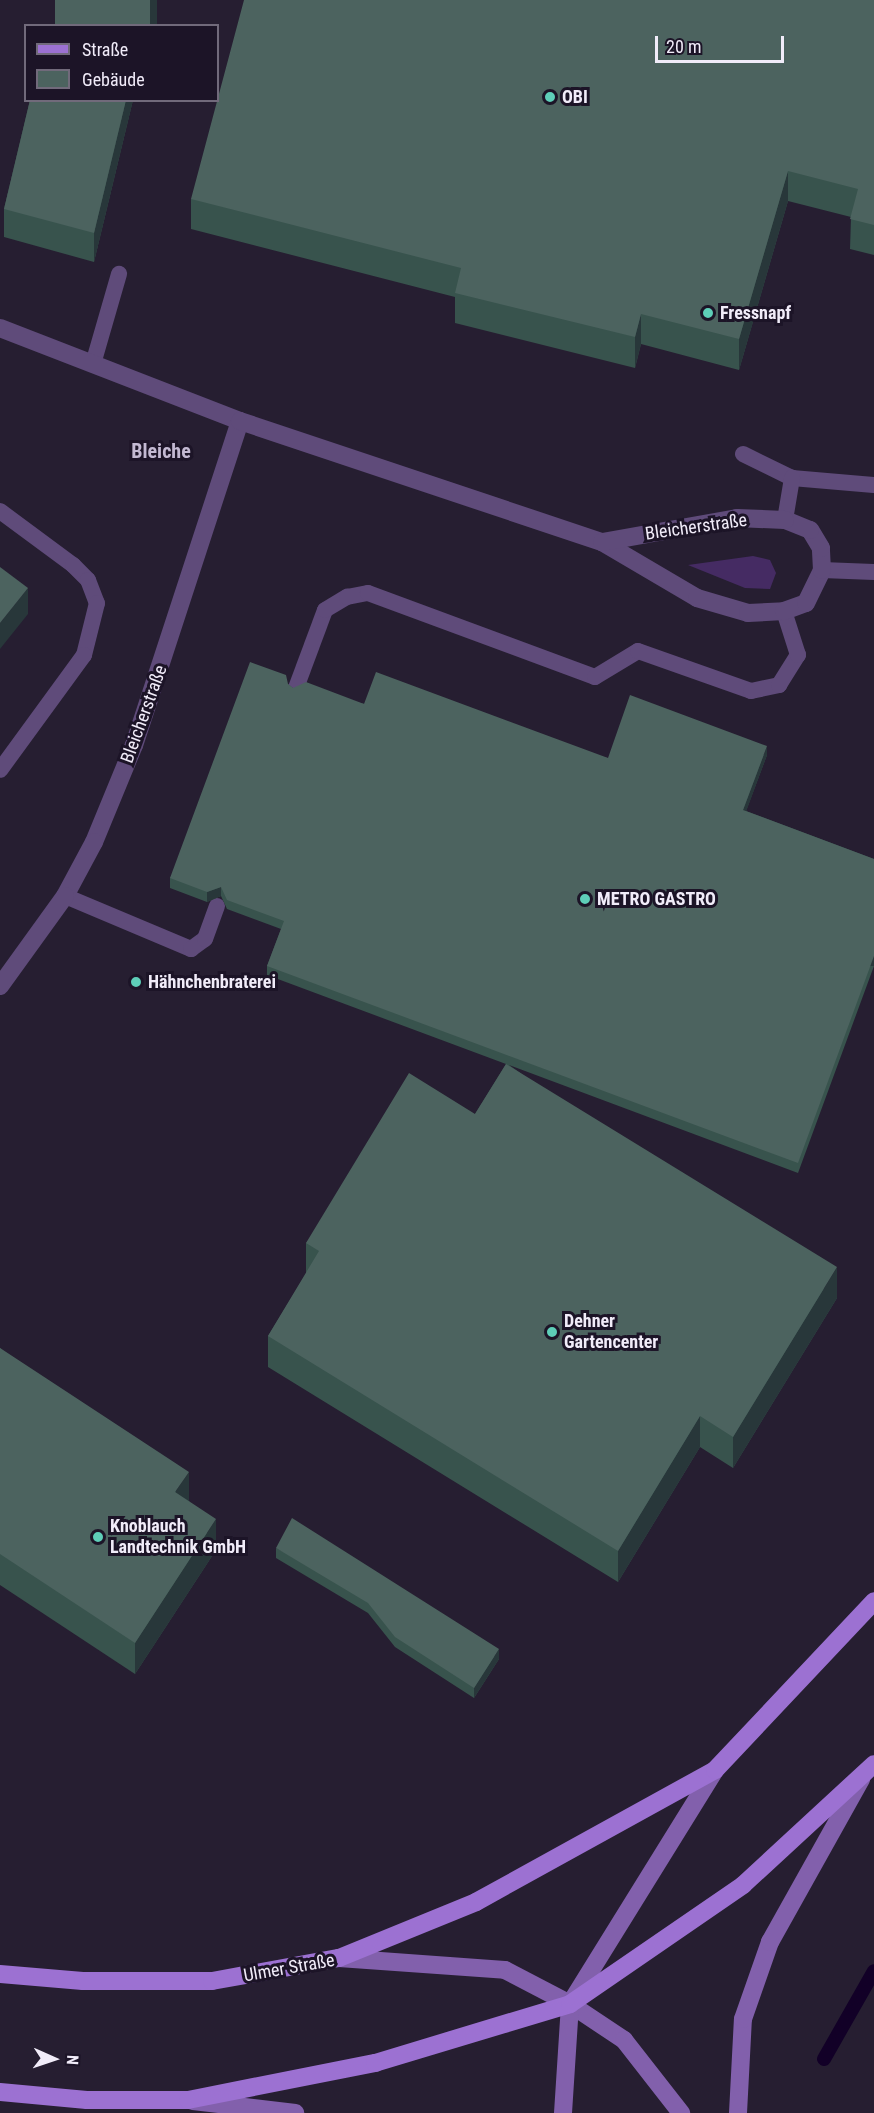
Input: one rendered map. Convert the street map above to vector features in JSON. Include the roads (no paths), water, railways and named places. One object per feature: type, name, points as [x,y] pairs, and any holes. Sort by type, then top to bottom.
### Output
[{"type":"main road","points":[[563,2113],[570,2004],[715,1770],[874,1602]]},
{"type":"main road","points":[[188,2100],[375,2063],[570,2004],[743,1886],[861,1779],[874,1764]]},
{"type":"main road","points":[[339,1958],[476,1902],[715,1770]]},
{"type":"main road","points":[[738,2113],[743,2019],[770,1942],[861,1779]]},
{"type":"main road","name":"Ulmer Straße","points":[[0,1974],[83,1981],[212,1982],[339,1958],[505,1970],[570,2004],[624,2040],[681,2113]]},
{"type":"main road","points":[[0,2092],[87,2100],[188,2100],[296,2113]]},
{"type":"street","name":"Bleicherstraße","points":[[0,328],[240,421],[602,542],[697,598],[748,613],[784,611],[806,603],[822,570],[821,548],[810,530],[784,520],[737,518],[602,542]]},
{"type":"street","name":"Bleicherstraße","points":[[0,986],[65,896],[94,843],[134,745],[240,421]]},
{"type":"lane","points":[[93,364],[119,274]]},
{"type":"lane","points":[[743,454],[792,478],[874,485]]},
{"type":"lane","points":[[784,520],[792,478]]},
{"type":"lane","points":[[0,511],[73,565],[88,580],[97,603],[84,655],[0,770]]},
{"type":"lane","points":[[822,570],[874,572]]},
{"type":"lane","points":[[296,688],[324,610],[347,597],[368,593],[595,677],[638,651],[751,691],[779,685],[798,655],[784,611]]},
{"type":"lane","points":[[65,896],[191,949],[205,939],[217,906]]},
{"type":"waterway","points":[[824,2059],[874,1971]]},
{"type":"place","name":"OBI","points":[[550,97]]},
{"type":"place","name":"Fressnapf","points":[[708,313]]},
{"type":"place","name":"METRO GASTRO","points":[[585,899]]},
{"type":"place","name":"Hähnchenbraterei","points":[[136,982]]},
{"type":"place","name":"Dehner Gartencenter","points":[[552,1332]]},
{"type":"place","name":"Knoblauch Landtechnik GmbH","points":[[98,1537]]},
{"type":"district","name":"Bleiche","points":[[161,451]]}]
